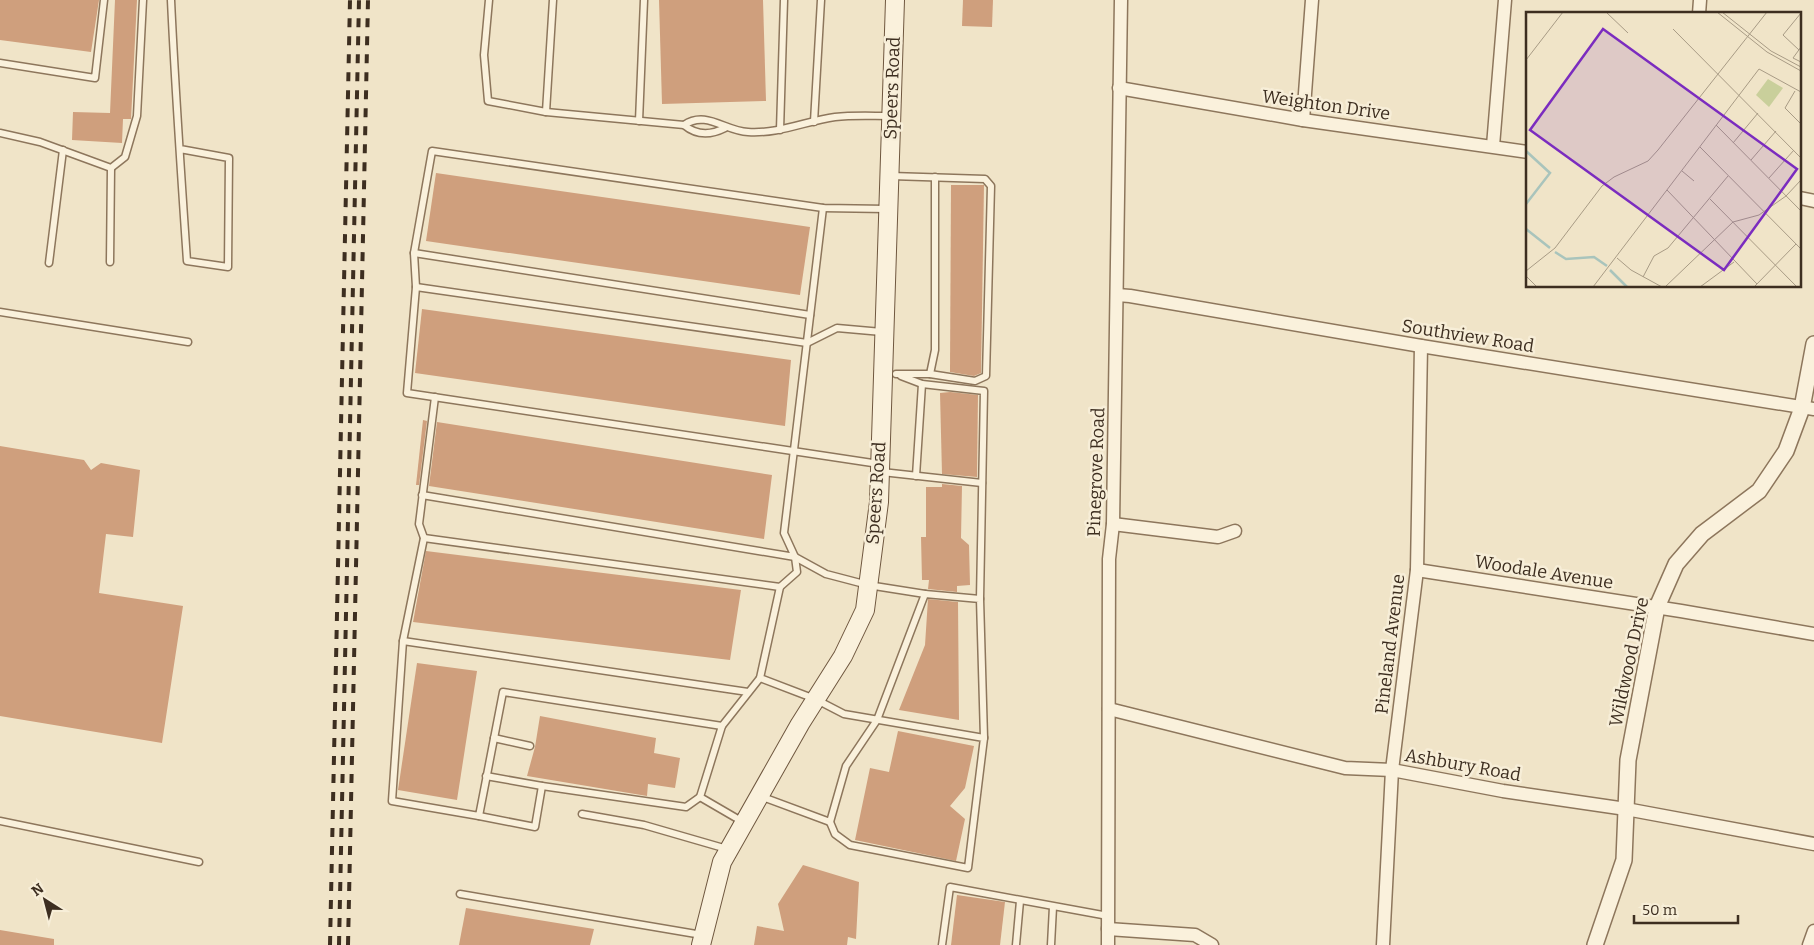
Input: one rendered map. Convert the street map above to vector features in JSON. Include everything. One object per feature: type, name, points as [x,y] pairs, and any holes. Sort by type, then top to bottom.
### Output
[{"type":"main road","name":"Speers Road","points":[[702,940],[722,862],[815,699],[843,656],[864,610],[879,502],[880,468],[890,374],[884,332],[895,0]]},
{"type":"street","name":"Pinegrove Road","points":[[1108,945],[1109,559],[1114,524],[1121,0]]},
{"type":"street","points":[[1303,120],[1312,0]]},
{"type":"street","points":[[1493,146],[1505,0]]},
{"type":"street","name":"Weighton Drive","points":[[1119,88],[1303,120],[1526,152]]},
{"type":"street","name":"Southview Road","points":[[1117,296],[1140,297],[1421,346],[1808,408]]},
{"type":"street","name":"Wildwood Drive","points":[[1595,945],[1624,860],[1628,760],[1657,607],[1676,564],[1702,534],[1759,491],[1786,451],[1808,408],[1814,344]]},
{"type":"street","name":"Pineland Avenue","points":[[1383,945],[1392,770],[1417,570],[1421,346]]},
{"type":"street","points":[[1114,524],[1218,537],[1235,531]]},
{"type":"street","name":"Woodale Avenue","points":[[1417,570],[1657,607],[1814,634]]},
{"type":"street","name":"Ashbury Road","points":[[1109,709],[1345,768],[1392,770],[1626,809],[1814,844]]},
{"type":"street","points":[[1108,929],[1195,935],[1212,945]]},
{"type":"street","points":[[1809,945],[1814,931]]},
{"type":"lane","points":[[0,63],[95,78],[104,0]]},
{"type":"lane","points":[[112,168],[125,158],[137,116],[143,0]]},
{"type":"lane","points":[[171,0],[180,149],[187,261],[228,267],[229,158],[180,149]]},
{"type":"lane","points":[[488,0],[484,55],[488,101],[546,112],[684,125],[691,130],[714,134],[726,128]]},
{"type":"lane","points":[[546,112],[553,0]]},
{"type":"lane","points":[[639,121],[644,0]]},
{"type":"lane","points":[[780,130],[784,0]]},
{"type":"lane","points":[[814,122],[821,0]]},
{"type":"lane","points":[[684,125],[692,119],[714,120],[726,128],[748,132],[780,130],[835,118],[891,116]]},
{"type":"lane","points":[[0,134],[40,142],[112,168]]},
{"type":"lane","points":[[49,263],[63,150]]},
{"type":"lane","points":[[888,209],[823,208],[432,151],[414,253],[416,287],[408,393],[794,451],[916,476],[982,483]]},
{"type":"lane","points":[[110,262],[112,168]]},
{"type":"lane","points":[[888,176],[985,179],[991,186],[986,376],[975,381],[930,374],[890,374]]},
{"type":"lane","points":[[930,374],[935,350],[935,177]]},
{"type":"lane","points":[[486,776],[686,807],[700,797],[722,726],[760,678],[780,587],[797,572],[795,556],[784,533],[823,208]]},
{"type":"lane","points":[[414,253],[810,315]]},
{"type":"lane","points":[[416,287],[807,343],[837,328],[884,332]]},
{"type":"lane","points":[[0,312],[188,342]]},
{"type":"lane","points":[[890,374],[922,384],[984,391],[980,599],[984,738],[968,868],[850,845],[835,834],[830,822],[846,766],[876,720],[925,594]]},
{"type":"lane","points":[[916,476],[922,384]]},
{"type":"lane","points":[[435,397],[419,524],[424,538],[403,641],[392,801],[535,827],[542,786]]},
{"type":"lane","points":[[422,496],[795,556],[826,574],[868,586],[980,599]]},
{"type":"lane","points":[[424,538],[780,587]]},
{"type":"lane","points":[[403,641],[748,692]]},
{"type":"lane","points":[[760,678],[815,699],[844,714],[984,738]]},
{"type":"lane","points":[[478,816],[503,692],[722,726]]},
{"type":"lane","points":[[494,738],[530,746]]},
{"type":"lane","points":[[759,795],[830,822]]},
{"type":"lane","points":[[700,797],[744,822]]},
{"type":"lane","points":[[582,814],[644,825],[729,849]]},
{"type":"lane","points":[[0,820],[199,862]]},
{"type":"lane","points":[[942,945],[950,887],[1108,916]]},
{"type":"lane","points":[[460,894],[702,940]]},
{"type":"lane","points":[[1016,945],[1020,901]]},
{"type":"lane","points":[[1051,945],[1054,907]]},
{"type":"building","points":[[0,0],[99,0],[91,52],[0,40]]},
{"type":"building","points":[[115,0],[137,0],[131,119],[123,119],[122,143],[72,140],[73,112],[110,113]]},
{"type":"building","points":[[659,0],[763,0],[766,101],[662,104]]},
{"type":"building","points":[[963,0],[993,0],[992,27],[962,26]]},
{"type":"building","points":[[436,173],[810,227],[800,295],[426,241]]},
{"type":"building","points":[[951,185],[984,185],[981,373],[974,376],[950,372]]},
{"type":"building","points":[[422,309],[791,360],[785,426],[415,373]]},
{"type":"building","points":[[950,392],[978,395],[977,477],[942,474],[940,393]]},
{"type":"building","points":[[423,420],[427,421],[419,485],[416,485]]},
{"type":"building","points":[[437,422],[772,475],[764,539],[429,486]]},
{"type":"building","points":[[0,446],[84,460],[91,470],[101,463],[140,470],[133,537],[106,534],[99,593],[183,606],[162,743],[0,716]]},
{"type":"building","points":[[942,484],[962,486],[961,538],[969,545],[970,585],[957,586],[957,592],[928,589],[929,580],[922,580],[921,537],[926,537],[926,487],[942,487]]},
{"type":"building","points":[[426,551],[741,590],[730,660],[413,622]]},
{"type":"building","points":[[928,599],[958,602],[959,720],[899,710],[925,645]]},
{"type":"building","points":[[417,663],[477,671],[457,800],[398,790]]},
{"type":"building","points":[[540,716],[656,738],[654,753],[680,758],[675,788],[648,784],[647,796],[527,776],[535,747]]},
{"type":"building","points":[[898,731],[974,746],[965,788],[950,806],[965,819],[956,861],[855,840],[870,768],[889,772]]},
{"type":"building","points":[[803,865],[859,882],[856,939],[848,937],[847,945],[754,945],[757,926],[784,931],[778,904]]},
{"type":"building","points":[[957,895],[1005,902],[1000,945],[951,945]]},
{"type":"building","points":[[466,908],[594,929],[590,945],[459,945]]},
{"type":"building","points":[[0,930],[54,939],[54,945],[0,945]]},
{"type":"railway","points":[[330,945],[350,0]]},
{"type":"railway","points":[[339,945],[359,0]]},
{"type":"railway","points":[[348,945],[368,0]]}]
